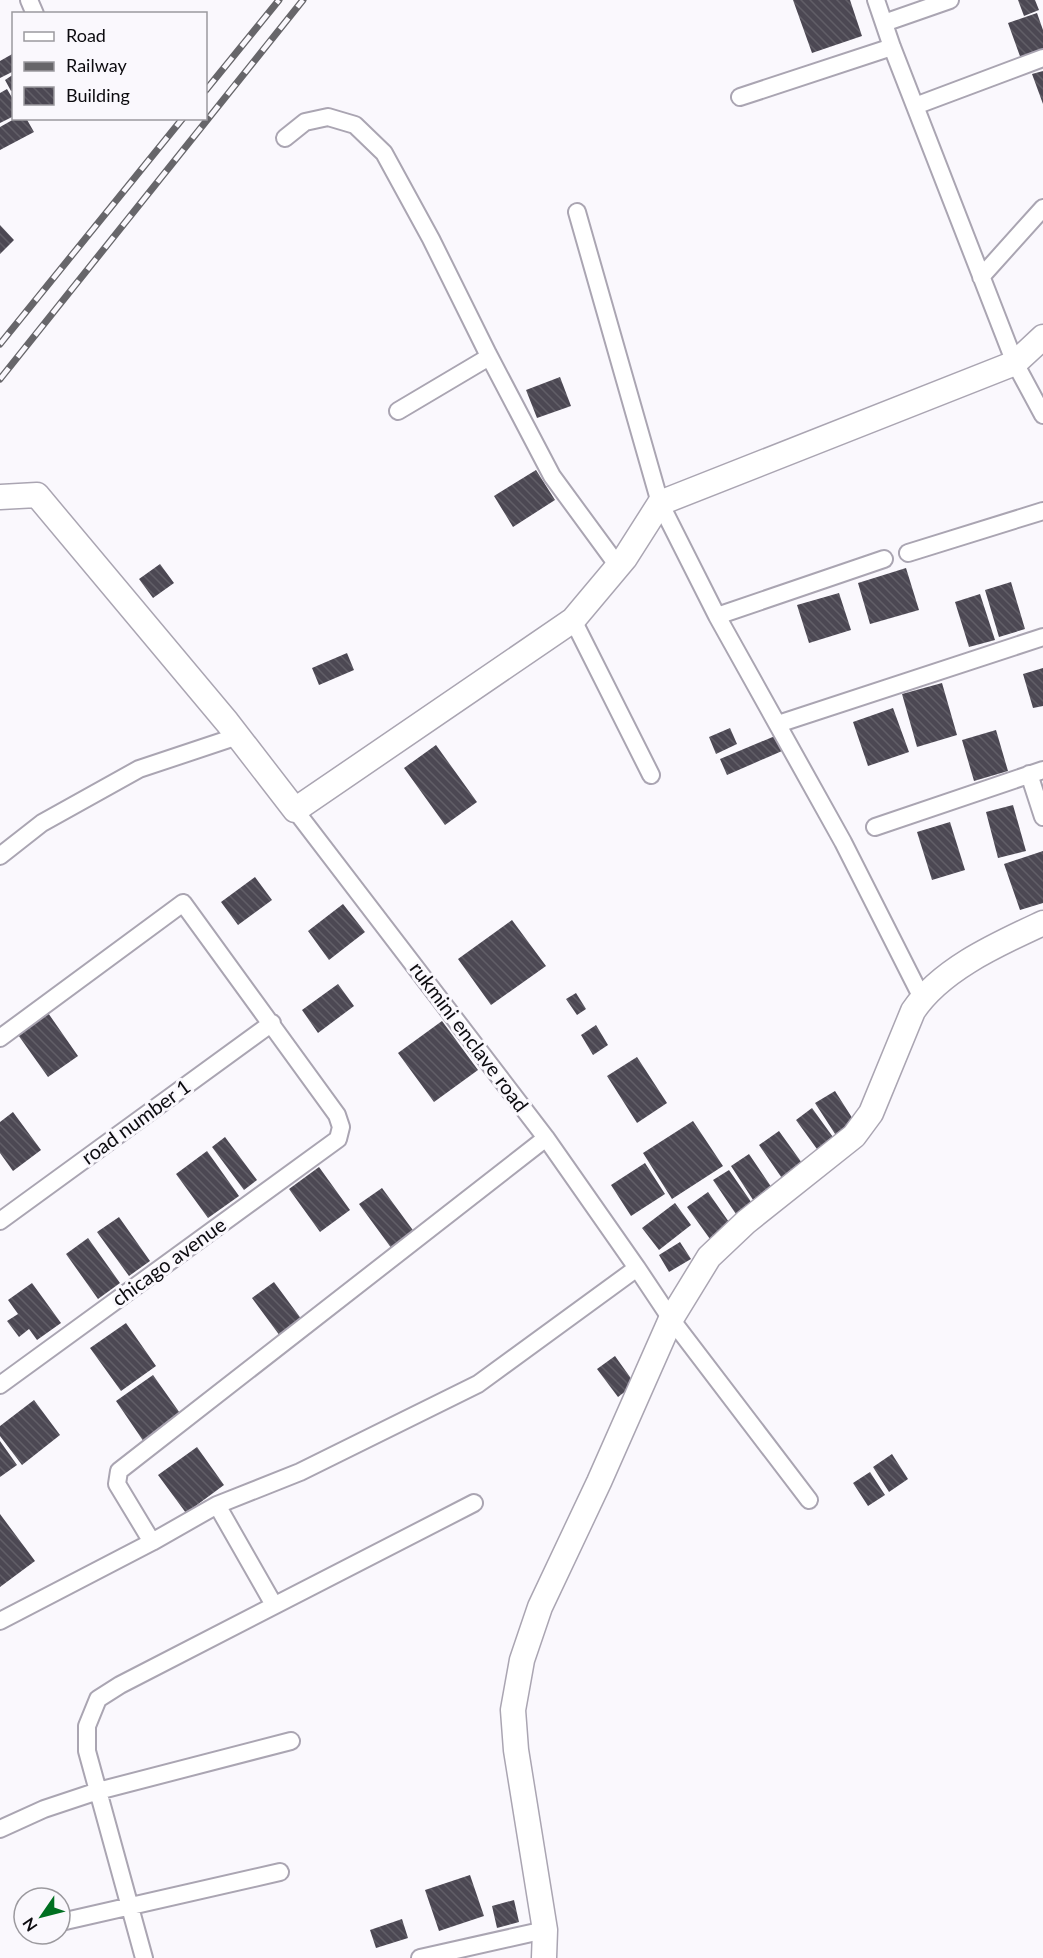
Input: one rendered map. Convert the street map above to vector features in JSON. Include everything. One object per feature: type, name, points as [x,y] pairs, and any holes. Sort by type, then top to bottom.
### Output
[{"type":"street","points":[[876,0],[892,47],[1015,363],[1043,415]]},
{"type":"street","points":[[884,23],[950,0]]},
{"type":"street","points":[[740,97],[892,47]]},
{"type":"street","points":[[915,106],[1043,58]]},
{"type":"street","points":[[285,138],[305,122],[328,117],[355,125],[384,153],[431,239],[489,357],[552,476],[618,566]]},
{"type":"street","points":[[981,277],[1043,207]]},
{"type":"street","points":[[577,212],[660,502],[717,616],[843,842],[922,998]]},
{"type":"street","points":[[0,497],[37,495],[238,736],[295,810],[573,620],[618,566],[660,502],[1015,363],[1043,336]]},
{"type":"street","points":[[399,411],[489,357]]},
{"type":"street","points":[[908,553],[1043,511]]},
{"type":"street","points":[[717,616],[884,559]]},
{"type":"street","points":[[573,620],[651,775]]},
{"type":"street","points":[[778,724],[1043,637]]},
{"type":"street","points":[[0,856],[42,823],[139,769],[238,736]]},
{"type":"street","points":[[875,827],[1036,772],[1043,817]]},
{"type":"street","name":"rukmini enclave road","points":[[295,810],[546,1138],[671,1319],[809,1500]]},
{"type":"street","points":[[0,1038],[183,903],[272,1023]]},
{"type":"street","points":[[544,1958],[545,1930],[516,1750],[513,1710],[522,1660],[540,1607],[599,1482],[671,1319],[709,1257],[746,1222],[854,1136],[871,1113],[913,1011],[922,998],[944,979],[993,946],[1043,923]]},
{"type":"street","name":"chicago avenue","points":[[0,1385],[338,1139],[340,1127],[337,1115],[272,1023]]},
{"type":"street","name":"road number 1","points":[[0,1221],[272,1023]]},
{"type":"street","points":[[152,1542],[117,1484],[119,1471],[546,1138]]},
{"type":"street","points":[[0,1621],[152,1542],[217,1505],[300,1472],[478,1384],[637,1268]]},
{"type":"street","points":[[144,1958],[87,1751],[87,1726],[98,1699],[120,1684],[474,1503]]},
{"type":"street","points":[[217,1505],[274,1605]]},
{"type":"street","points":[[0,1829],[44,1809],[98,1791],[291,1741]]},
{"type":"street","points":[[72,1920],[280,1872]]},
{"type":"street","points":[[420,1958],[545,1930]]},
{"type":"building","points":[[793,0],[850,0],[862,36],[812,53]]},
{"type":"building","points":[[1018,0],[1035,0],[1039,10],[1024,16]]},
{"type":"building","points":[[1037,13],[1043,30],[1043,51],[1021,59],[1008,23]]},
{"type":"building","points":[[12,54],[12,72],[0,78],[0,61]]},
{"type":"building","points":[[1043,71],[1043,104],[1032,74]]},
{"type":"building","points":[[12,75],[12,91],[11,91],[5,80]]},
{"type":"building","points":[[7,89],[12,98],[12,117],[0,123],[0,93]]},
{"type":"building","points":[[12,120],[27,120],[34,132],[0,150],[0,127]]},
{"type":"building","points":[[0,225],[14,240],[0,254]]},
{"type":"building","points":[[560,377],[571,406],[537,418],[526,390]]},
{"type":"building","points":[[536,470],[555,500],[513,527],[494,496]]},
{"type":"building","points":[[160,564],[174,583],[153,598],[139,579]]},
{"type":"building","points":[[906,568],[919,610],[870,624],[858,583]]},
{"type":"building","points":[[1011,582],[1025,629],[999,637],[985,590]]},
{"type":"building","points":[[839,593],[851,630],[809,643],[797,605]]},
{"type":"building","points":[[980,594],[995,640],[969,647],[955,602]]},
{"type":"building","points":[[347,653],[354,670],[319,685],[312,668]]},
{"type":"building","points":[[1043,668],[1043,706],[1033,708],[1023,674]]},
{"type":"building","points":[[942,683],[957,735],[917,747],[902,694]]},
{"type":"building","points":[[893,708],[909,752],[868,766],[853,722]]},
{"type":"building","points":[[730,728],[737,744],[716,754],[709,737]]},
{"type":"building","points":[[996,730],[1008,771],[974,781],[962,740]]},
{"type":"building","points":[[775,736],[782,751],[727,775],[720,759]]},
{"type":"building","points":[[436,745],[477,802],[445,825],[404,768]]},
{"type":"building","points":[[1013,805],[1026,851],[998,858],[986,812]]},
{"type":"building","points":[[950,822],[965,870],[932,880],[917,832]]},
{"type":"building","points":[[1043,851],[1043,903],[1020,910],[1004,864]]},
{"type":"building","points":[[255,877],[272,900],[238,925],[221,902]]},
{"type":"building","points":[[343,904],[365,932],[329,960],[308,931]]},
{"type":"building","points":[[512,920],[546,966],[491,1005],[458,959]]},
{"type":"building","points":[[338,984],[354,1006],[318,1033],[302,1010]]},
{"type":"building","points":[[576,993],[586,1009],[577,1015],[566,999]]},
{"type":"building","points":[[46,1010],[78,1056],[48,1077],[16,1032]]},
{"type":"building","points":[[442,1021],[478,1070],[434,1102],[398,1053]]},
{"type":"building","points":[[596,1025],[608,1045],[593,1055],[581,1035]]},
{"type":"building","points":[[637,1057],[667,1103],[637,1123],[607,1076]]},
{"type":"building","points":[[835,1091],[858,1127],[839,1140],[815,1103]]},
{"type":"building","points":[[812,1108],[838,1144],[822,1156],[796,1120]]},
{"type":"building","points":[[13,1112],[41,1150],[13,1171],[0,1153],[0,1122]]},
{"type":"building","points":[[693,1121],[723,1166],[672,1199],[643,1153]]},
{"type":"building","points":[[779,1131],[807,1170],[786,1184],[759,1145]]},
{"type":"building","points":[[225,1137],[257,1180],[244,1190],[212,1147]]},
{"type":"building","points":[[207,1151],[239,1196],[208,1218],[176,1174]]},
{"type":"building","points":[[749,1154],[776,1194],[757,1206],[731,1166]]},
{"type":"building","points":[[645,1163],[665,1194],[631,1216],[611,1185]]},
{"type":"building","points":[[319,1167],[350,1210],[320,1232],[289,1189]]},
{"type":"building","points":[[729,1170],[756,1209],[740,1220],[713,1180]]},
{"type":"building","points":[[382,1188],[415,1233],[392,1249],[359,1204]]},
{"type":"building","points":[[708,1192],[731,1225],[710,1239],[687,1207]]},
{"type":"building","points":[[675,1203],[691,1225],[659,1250],[642,1228]]},
{"type":"building","points":[[119,1217],[150,1261],[129,1276],[97,1232]]},
{"type":"building","points":[[88,1238],[120,1283],[98,1299],[66,1254]]},
{"type":"building","points":[[680,1242],[691,1259],[669,1272],[659,1255]]},
{"type":"building","points":[[274,1282],[305,1324],[283,1340],[252,1298]]},
{"type":"building","points":[[32,1283],[61,1323],[37,1340],[29,1329],[19,1337],[7,1321],[18,1314],[8,1300]]},
{"type":"building","points":[[126,1323],[156,1366],[121,1391],[90,1348]]},
{"type":"building","points":[[615,1356],[635,1384],[618,1397],[597,1369]]},
{"type":"building","points":[[153,1375],[182,1416],[144,1442],[116,1401]]},
{"type":"building","points":[[34,1400],[60,1435],[22,1465],[0,1436],[0,1426]]},
{"type":"building","points":[[0,1441],[17,1465],[0,1477]]},
{"type":"building","points":[[197,1447],[224,1485],[186,1513],[158,1475]]},
{"type":"building","points":[[892,1454],[908,1479],[889,1492],[873,1467]]},
{"type":"building","points":[[870,1472],[885,1495],[868,1506],[853,1483]]},
{"type":"building","points":[[0,1514],[35,1561],[0,1587]]},
{"type":"building","points":[[470,1875],[484,1916],[439,1931],[425,1890]]},
{"type":"building","points":[[514,1900],[519,1922],[497,1928],[492,1906]]},
{"type":"building","points":[[402,1919],[408,1938],[376,1948],[370,1930]]},
{"type":"railway","points":[[207,89],[279,0]]},
{"type":"railway","points":[[0,379],[303,0]]},
{"type":"railway","points":[[0,344],[181,120]]}]
